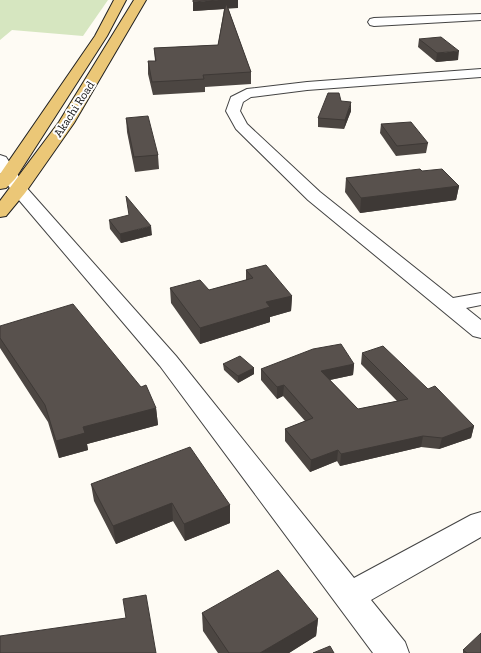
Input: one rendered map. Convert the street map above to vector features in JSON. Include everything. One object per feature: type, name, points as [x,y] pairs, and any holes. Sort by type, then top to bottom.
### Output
[{"type":"main road","name":"Akachi Road","points":[[0,212],[7,177],[101,36],[120,0]]},
{"type":"main road","name":"Akachi Road","points":[[7,177],[66,123],[140,0]]},
{"type":"street","points":[[374,22],[481,17]]},
{"type":"street","points":[[481,73],[307,86],[247,93],[236,100],[233,111],[241,126],[314,196],[481,331]]},
{"type":"street","points":[[7,177],[60,235],[168,361],[393,653]]},
{"type":"street","points":[[448,305],[481,299]]},
{"type":"street","points":[[349,596],[481,523]]},
{"type":"green space","points":[[0,0],[108,0],[83,36],[12,30],[0,40]]},
{"type":"building","points":[[193,0],[219,0],[193,2]]},
{"type":"building","points":[[226,3],[251,72],[203,75],[204,79],[152,82],[148,61],[156,61],[154,48],[218,45]]},
{"type":"building","points":[[441,37],[459,51],[437,53],[419,39]]},
{"type":"building","points":[[328,93],[339,93],[341,101],[351,102],[345,120],[318,118]]},
{"type":"building","points":[[148,116],[158,155],[134,157],[126,118]]},
{"type":"building","points":[[411,122],[428,143],[397,146],[381,124]]},
{"type":"building","points":[[420,169],[422,171],[442,169],[459,186],[361,198],[346,178]]},
{"type":"building","points":[[126,196],[151,226],[120,234],[109,220],[129,215]]},
{"type":"building","points":[[266,265],[292,296],[266,302],[270,307],[200,328],[170,288],[200,280],[209,290],[253,278],[246,270]]},
{"type":"building","points":[[73,304],[141,387],[146,385],[156,408],[83,427],[85,433],[56,441],[45,405],[0,338],[0,326]]},
{"type":"building","points":[[341,344],[354,364],[321,371],[358,409],[408,399],[362,353],[383,346],[428,389],[435,386],[474,426],[442,438],[423,436],[341,454],[338,450],[311,460],[285,429],[313,418],[284,385],[277,387],[261,369],[313,349]]},
{"type":"building","points":[[240,356],[254,368],[238,376],[223,364]]},
{"type":"building","points":[[190,447],[230,505],[184,524],[172,503],[113,526],[91,484]]},
{"type":"building","points":[[278,570],[318,619],[260,653],[229,653],[202,613]]},
{"type":"building","points":[[146,595],[156,653],[0,653],[0,636],[126,618],[123,599]]},
{"type":"building","points":[[481,633],[481,653],[467,653],[463,650]]},
{"type":"building","points":[[330,646],[334,653],[313,653]]}]
